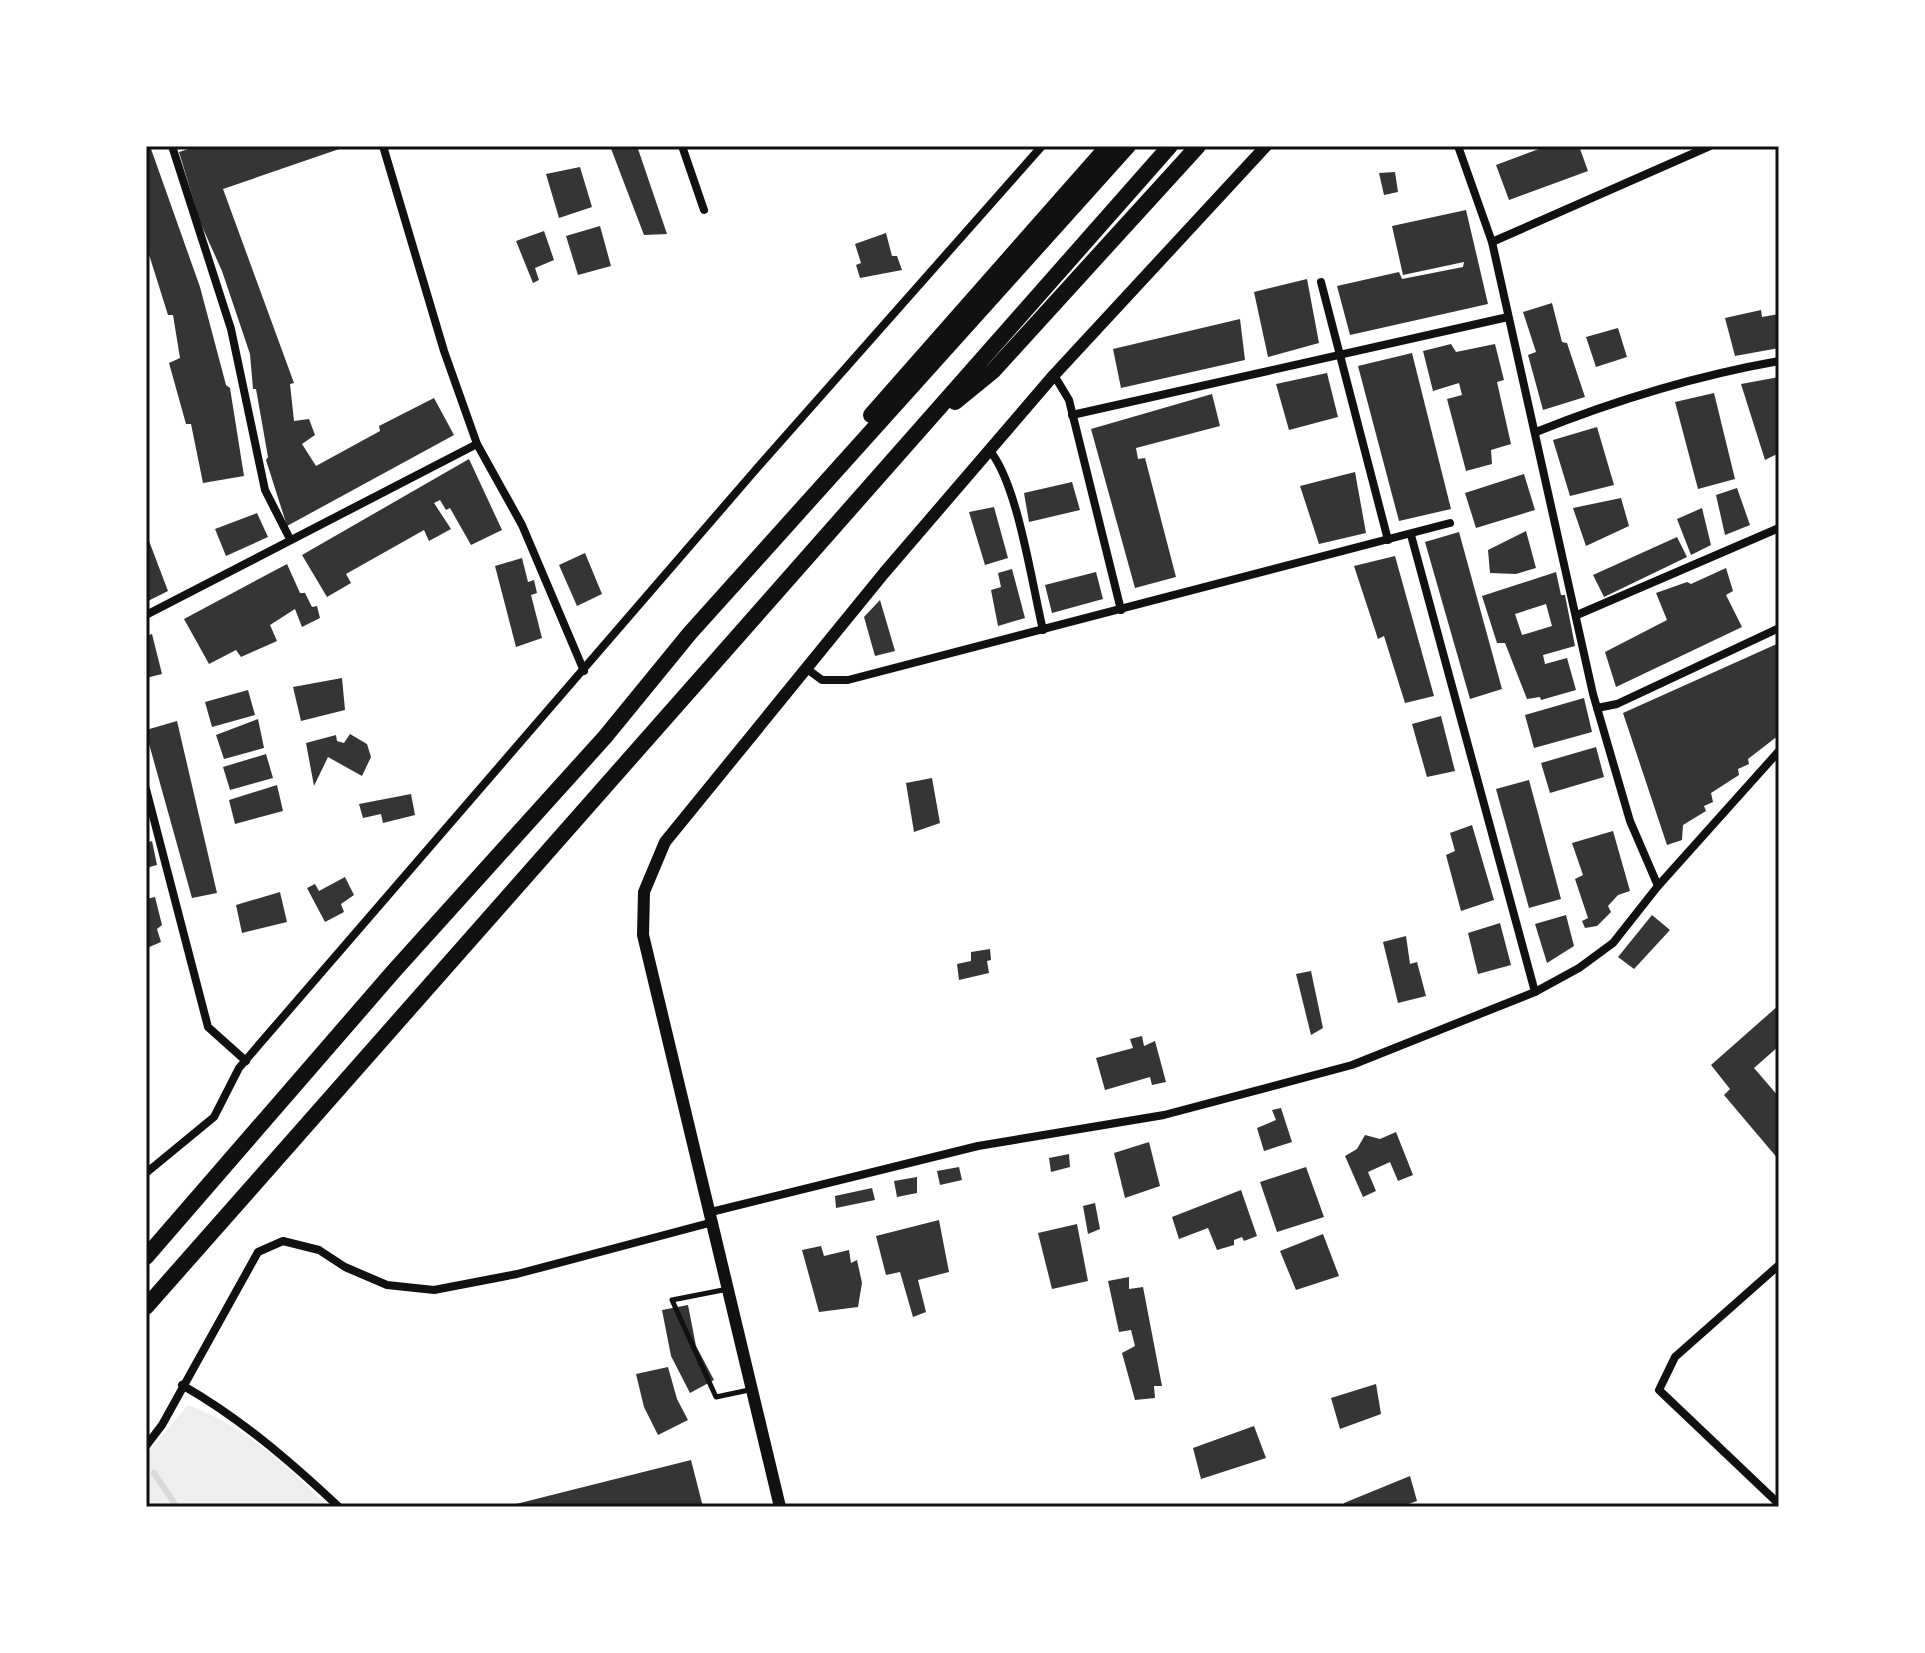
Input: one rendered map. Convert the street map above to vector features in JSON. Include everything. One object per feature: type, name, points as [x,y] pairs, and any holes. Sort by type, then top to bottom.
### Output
[{"type":"highway","points":[[738,580],[833,458],[1108,146]]},
{"type":"highway","points":[[146,1257],[393,972],[605,737],[738,580],[1128,146]]},
{"type":"highway","points":[[146,1307],[1170,146]]},
{"type":"highway","points":[[916,433],[993,371],[1198,146]]},
{"type":"street","points":[[172,146],[231,329],[265,490],[290,539]]},
{"type":"street","points":[[383,146],[444,351],[477,444],[522,525],[584,671]]},
{"type":"street","points":[[682,146],[704,210]]},
{"type":"street","points":[[146,1173],[214,1117],[246,1061],[758,467],[1042,146]]},
{"type":"street","points":[[780,1507],[643,935],[644,892],[665,842],[884,573],[1054,375],[1266,146]]},
{"type":"street","points":[[1458,146],[1492,242],[1597,708],[1630,821],[1658,886]]},
{"type":"street","points":[[1492,242],[1710,146]]},
{"type":"street","points":[[1321,282],[1388,540]]},
{"type":"street","points":[[1072,415],[1508,317]]},
{"type":"street","points":[[1536,432],[1621,398],[1716,372],[1779,361]]},
{"type":"street","points":[[1054,375],[1063,385],[1072,415],[1121,610]]},
{"type":"street","points":[[146,615],[477,444]]},
{"type":"street","points":[[990,451],[999,462],[1009,488],[1043,630]]},
{"type":"street","points":[[807,669],[822,680],[848,680],[1450,523]]},
{"type":"street","points":[[1577,615],[1598,609],[1779,528]]},
{"type":"street","points":[[1411,535],[1535,992]]},
{"type":"street","points":[[1597,708],[1617,704],[1779,628]]},
{"type":"street","points":[[146,1446],[258,1252],[283,1241],[319,1250],[345,1267],[387,1285],[434,1290],[517,1274],[712,1217],[978,1146],[1164,1115],[1352,1065],[1535,992],[1579,968],[1613,943],[1658,886],[1779,751]]},
{"type":"street","points":[[146,789],[208,1027],[246,1061]]},
{"type":"street","points":[[1779,1265],[1675,1357],[1659,1390],[1779,1504]]},
{"type":"street","points":[[182,1385],[220,1406],[295,1465],[339,1507]]},
{"type":"lane","points":[[729,1288],[672,1300],[716,1397],[752,1389]]},
{"type":"shaded area","points":[[188,1405],[227,1423],[263,1448],[328,1507],[146,1507],[146,1455]]},
{"type":"building","points":[[150,146],[200,287],[226,385],[230,388],[244,476],[203,483],[191,424],[186,424],[169,363],[180,358],[173,315],[168,315],[146,245],[146,147]]},
{"type":"building","points":[[198,146],[348,146],[223,189],[294,383],[290,384],[294,421],[309,419],[315,435],[302,444],[316,466],[380,431],[379,426],[434,398],[454,435],[287,526],[266,460],[268,457],[256,389],[253,389],[250,354],[222,271],[200,222],[179,152]]},
{"type":"building","points":[[610,146],[637,146],[667,234],[644,235]]},
{"type":"building","points":[[1547,146],[1579,146],[1588,171],[1509,200],[1496,165]]},
{"type":"building","points":[[580,167],[592,207],[559,218],[546,174]]},
{"type":"building","points":[[1395,172],[1398,192],[1384,195],[1379,173]]},
{"type":"building","points":[[1466,210],[1488,304],[1350,335],[1337,286],[1399,272],[1402,279],[1463,267],[1464,262],[1403,275],[1392,226]]},
{"type":"building","points":[[600,226],[611,266],[578,275],[566,236]]},
{"type":"building","points":[[544,231],[554,260],[535,268],[539,280],[533,283],[516,241]]},
{"type":"building","points":[[886,233],[892,256],[897,256],[902,270],[860,278],[856,265],[861,263],[855,244]]},
{"type":"building","points":[[1307,279],[1319,343],[1268,357],[1254,292]]},
{"type":"building","points":[[1552,303],[1562,342],[1567,343],[1585,397],[1543,410],[1528,355],[1536,352],[1523,312]]},
{"type":"building","points":[[1761,310],[1762,317],[1779,314],[1779,348],[1735,356],[1725,318]]},
{"type":"building","points":[[1240,319],[1245,360],[1121,388],[1113,349]]},
{"type":"building","points":[[1618,328],[1627,357],[1596,367],[1586,337]]},
{"type":"building","points":[[1451,344],[1456,352],[1495,344],[1504,380],[1497,382],[1511,444],[1491,450],[1492,464],[1466,471],[1447,399],[1462,395],[1459,383],[1433,391],[1423,351]]},
{"type":"building","points":[[1412,353],[1451,509],[1399,521],[1358,366]]},
{"type":"building","points":[[1327,373],[1338,417],[1289,430],[1276,384]]},
{"type":"building","points":[[1779,377],[1779,453],[1765,460],[1741,384]]},
{"type":"building","points":[[1714,393],[1735,479],[1698,489],[1675,402]]},
{"type":"building","points":[[1212,394],[1220,426],[1136,448],[1138,459],[1145,458],[1176,577],[1135,588],[1091,429]]},
{"type":"building","points":[[1597,427],[1614,485],[1570,496],[1553,440]]},
{"type":"building","points":[[469,459],[502,530],[471,545],[450,508],[446,510],[440,500],[434,503],[451,529],[429,541],[424,530],[346,574],[351,583],[327,597],[302,555]]},
{"type":"building","points":[[1355,472],[1366,533],[1319,544],[1300,486]]},
{"type":"building","points":[[1524,474],[1535,510],[1476,528],[1465,493]]},
{"type":"building","points":[[1072,482],[1080,510],[1029,522],[1024,493]]},
{"type":"building","points":[[1737,488],[1750,525],[1725,535],[1716,495]]},
{"type":"building","points":[[1621,498],[1629,526],[1586,546],[1573,508]]},
{"type":"building","points":[[994,507],[1008,558],[985,565],[969,512]]},
{"type":"building","points":[[1702,508],[1711,545],[1691,555],[1677,519]]},
{"type":"building","points":[[257,513],[268,537],[226,556],[215,529]]},
{"type":"building","points":[[1526,531],[1536,568],[1516,574],[1490,573],[1488,550]]},
{"type":"building","points":[[1459,532],[1502,689],[1470,699],[1425,542]]},
{"type":"building","points":[[146,533],[168,591],[146,602]]},
{"type":"building","points":[[1677,537],[1687,557],[1604,597],[1593,575]]},
{"type":"building","points":[[585,553],[602,594],[577,606],[559,565]]},
{"type":"building","points":[[1395,556],[1434,696],[1405,703],[1384,636],[1378,639],[1354,566]]},
{"type":"building","points":[[522,558],[528,582],[534,580],[537,593],[531,595],[542,638],[516,647],[495,566]]},
{"type":"building","points":[[287,564],[300,593],[305,593],[312,607],[317,606],[320,618],[302,627],[295,609],[270,625],[277,641],[241,657],[236,650],[209,664],[184,619]]},
{"type":"building","points":[[1726,568],[1733,591],[1726,595],[1742,627],[1616,687],[1605,652],[1667,620],[1656,593],[1687,582],[1691,584]]},
{"type":"building","points":[[1012,569],[1025,618],[998,626],[991,590],[1001,587],[998,573]]},
{"type":"building","points":[[1096,572],[1103,599],[1052,613],[1045,585]]},
{"type":"building","points":[[1556,572],[1561,595],[1565,595],[1575,646],[1543,655],[1545,664],[1567,658],[1576,690],[1541,700],[1540,697],[1527,699],[1505,643],[1497,643],[1482,596]],"holes":[[[1546,604],[1552,626],[1522,635],[1515,614]]]},
{"type":"building","points":[[880,600],[895,651],[875,656],[864,617]]},
{"type":"building","points":[[152,634],[162,674],[146,678],[146,636]]},
{"type":"building","points":[[1779,643],[1779,735],[1748,759],[1749,764],[1738,769],[1739,775],[1711,793],[1713,802],[1704,806],[1706,811],[1683,825],[1682,840],[1667,845],[1623,713]]},
{"type":"building","points":[[342,678],[345,710],[301,721],[293,687]]},
{"type":"building","points":[[248,690],[255,715],[212,727],[205,702]]},
{"type":"building","points":[[1584,698],[1592,732],[1534,748],[1525,715]]},
{"type":"building","points":[[1441,716],[1455,771],[1427,777],[1412,724]]},
{"type":"building","points":[[258,719],[264,748],[224,759],[216,735]]},
{"type":"building","points":[[177,721],[217,893],[192,898],[146,733],[146,730]]},
{"type":"building","points":[[350,734],[367,744],[371,757],[362,776],[328,757],[314,786],[306,743],[336,735],[337,741],[344,743]]},
{"type":"building","points":[[1596,747],[1604,777],[1550,793],[1541,763]]},
{"type":"building","points":[[266,754],[273,778],[230,790],[223,767]]},
{"type":"building","points":[[932,778],[940,823],[914,832],[906,783]]},
{"type":"building","points":[[1529,780],[1561,899],[1529,908],[1496,789]]},
{"type":"building","points":[[277,785],[283,811],[235,824],[229,800]]},
{"type":"building","points":[[411,794],[415,815],[383,823],[381,814],[363,818],[359,804]]},
{"type":"building","points":[[1472,825],[1494,900],[1461,911],[1446,855],[1455,851],[1450,833]]},
{"type":"building","points":[[1613,831],[1630,891],[1618,895],[1608,906],[1611,912],[1597,926],[1585,928],[1582,921],[1588,918],[1575,879],[1583,875],[1572,843]]},
{"type":"building","points":[[152,841],[157,865],[146,868],[146,843]]},
{"type":"building","points":[[345,877],[354,895],[341,904],[344,912],[325,922],[307,888],[315,884],[319,891]]},
{"type":"building","points":[[280,892],[287,922],[242,933],[236,905]]},
{"type":"building","points":[[155,897],[162,925],[157,929],[161,942],[147,948],[146,899]]},
{"type":"building","points":[[1566,915],[1574,946],[1547,963],[1535,924]]},
{"type":"building","points":[[1652,915],[1670,930],[1634,969],[1618,957]]},
{"type":"building","points":[[1500,923],[1511,965],[1478,974],[1468,933]]},
{"type":"building","points":[[1406,936],[1410,964],[1417,962],[1426,996],[1398,1003],[1383,942]]},
{"type":"building","points":[[990,949],[991,960],[987,961],[989,973],[959,980],[957,964],[971,961],[971,952]]},
{"type":"building","points":[[1311,971],[1323,1028],[1311,1035],[1296,974]]},
{"type":"building","points":[[1779,1005],[1779,1046],[1754,1068],[1779,1097],[1779,1160],[1724,1095],[1730,1089],[1711,1065]]},
{"type":"building","points":[[1142,1036],[1144,1046],[1155,1041],[1166,1082],[1152,1085],[1150,1077],[1105,1090],[1096,1058],[1133,1048],[1130,1039]]},
{"type":"building","points":[[1281,1108],[1292,1142],[1264,1151],[1257,1128],[1276,1120],[1272,1110]]},
{"type":"building","points":[[1396,1132],[1413,1175],[1398,1181],[1390,1162],[1368,1172],[1376,1191],[1363,1197],[1345,1156],[1357,1149],[1365,1135],[1380,1139]]},
{"type":"building","points":[[1149,1142],[1160,1186],[1125,1198],[1114,1153]]},
{"type":"building","points":[[1069,1154],[1070,1167],[1051,1172],[1049,1158]]},
{"type":"building","points":[[959,1167],[962,1180],[940,1185],[937,1171]]},
{"type":"building","points":[[1306,1167],[1324,1217],[1277,1232],[1260,1182]]},
{"type":"building","points":[[917,1177],[917,1193],[897,1197],[894,1181]]},
{"type":"building","points":[[872,1188],[875,1200],[836,1208],[835,1196]]},
{"type":"building","points":[[1241,1190],[1257,1236],[1244,1241],[1242,1237],[1234,1240],[1234,1245],[1217,1250],[1208,1228],[1179,1239],[1172,1217]]},
{"type":"building","points":[[1095,1203],[1100,1229],[1088,1234],[1083,1206]]},
{"type":"building","points":[[939,1220],[949,1272],[918,1280],[926,1312],[913,1317],[900,1272],[886,1275],[876,1236]]},
{"type":"building","points":[[1077,1224],[1088,1281],[1052,1289],[1038,1233]]},
{"type":"building","points":[[1323,1234],[1339,1276],[1296,1290],[1280,1251]]},
{"type":"building","points":[[821,1246],[824,1256],[849,1250],[851,1263],[857,1260],[862,1283],[858,1307],[819,1312],[802,1250]]},
{"type":"building","points":[[1129,1277],[1129,1289],[1143,1287],[1162,1386],[1154,1386],[1155,1398],[1135,1400],[1122,1353],[1135,1346],[1131,1330],[1119,1332],[1108,1281]]},
{"type":"building","points":[[688,1305],[696,1346],[714,1380],[690,1393],[671,1356],[662,1310]]},
{"type":"building","points":[[668,1367],[677,1399],[688,1420],[658,1435],[644,1407],[636,1374]]},
{"type":"building","points":[[1376,1384],[1381,1414],[1340,1429],[1331,1398]]},
{"type":"building","points":[[1254,1426],[1266,1458],[1201,1479],[1193,1448]]},
{"type":"building","points":[[691,1460],[703,1507],[508,1507],[508,1506]]},
{"type":"building","points":[[1410,1476],[1417,1501],[1400,1507],[1345,1507],[1344,1503]]},
{"type":"waterway","points":[[154,1473],[177,1507]]}]
